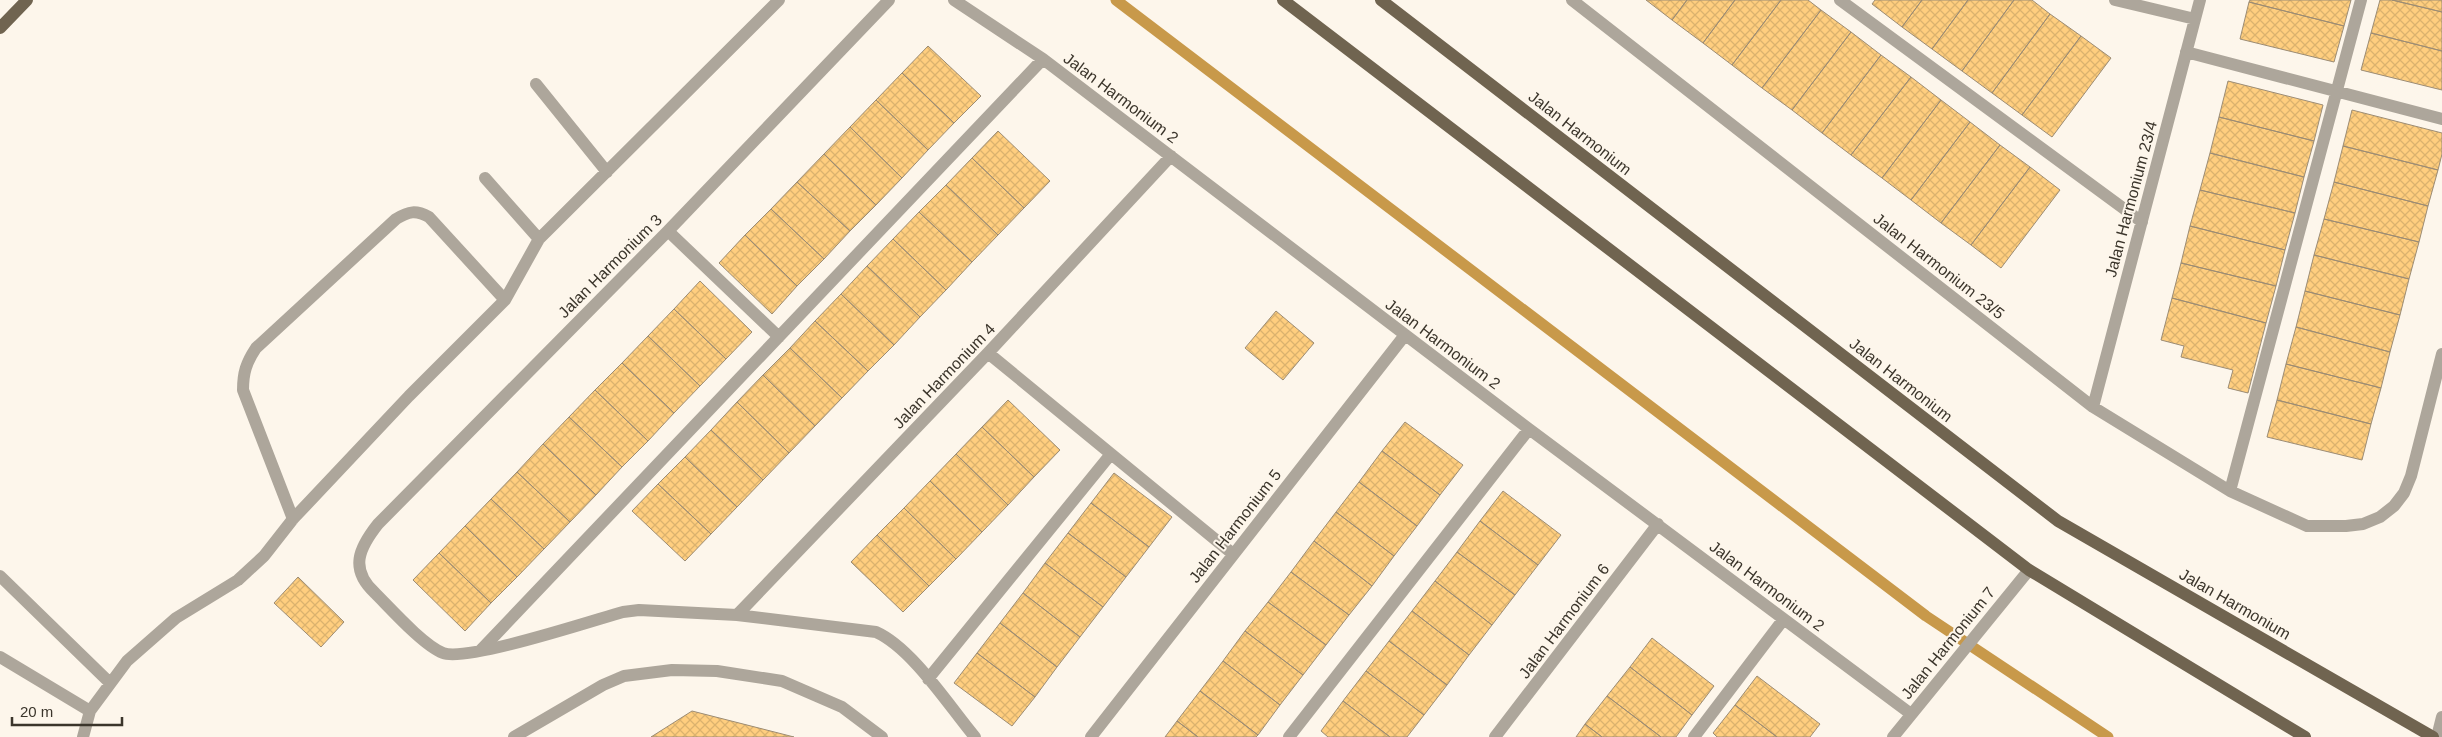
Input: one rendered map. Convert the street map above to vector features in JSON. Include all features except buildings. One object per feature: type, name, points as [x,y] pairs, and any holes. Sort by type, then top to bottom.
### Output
[{"type":"main road","points":[[0,28],[27,0]]},
{"type":"main road","points":[[1283,0],[2029,570],[2304,737]]},
{"type":"main road","name":"Jalan Harmonium","points":[[1381,0],[2058,521],[2435,737]]},
{"type":"street","points":[[83,737],[90,711],[109,682],[127,661],[176,618],[238,580],[264,556],[293,519],[409,396],[505,300],[539,240],[779,0]]},
{"type":"street","name":"Jalan Harmonium 3","points":[[480,652],[452,655],[436,649],[371,589],[362,577],[358,562],[362,547],[378,524],[668,231],[889,0]]},
{"type":"street","name":"Jalan Harmonium 2","points":[[954,0],[1043,59],[1529,429],[1911,714]]},
{"type":"street","points":[[1840,0],[2142,222]]},
{"type":"street","points":[[2115,0],[2195,19]]},
{"type":"street","name":"Jalan Harmonium 23/4","points":[[2093,407],[2200,0]]},
{"type":"street","points":[[2230,491],[2362,0]]},
{"type":"street","name":"Jalan Harmonium 23/5","points":[[1575,1],[2093,407],[2230,491],[2307,526],[2363,524],[2380,517],[2394,506],[2404,492],[2411,476],[2442,354]]},
{"type":"street","points":[[2186,52],[2442,119]]},
{"type":"street","points":[[480,652],[1043,59]]},
{"type":"street","points":[[536,84],[606,172]]},
{"type":"street","name":"Jalan Harmonium 4","points":[[737,615],[988,354],[1171,156]]},
{"type":"street","points":[[485,178],[539,240]]},
{"type":"street","points":[[293,519],[243,390],[245,368],[256,348],[396,219],[407,212],[419,211],[429,217],[505,300]]},
{"type":"street","points":[[668,231],[779,337]]},
{"type":"street","name":"Jalan Harmonium 5","points":[[1091,737],[1405,335]]},
{"type":"street","points":[[988,354],[1233,554]]},
{"type":"street","points":[[1289,737],[1529,429]]},
{"type":"street","points":[[928,679],[1111,454]]},
{"type":"street","name":"Jalan Harmonium 6","points":[[1495,737],[1658,524]]},
{"type":"street","name":"Jalan Harmonium 7","points":[[1893,737],[2029,570]]},
{"type":"street","points":[[0,576],[109,682]]},
{"type":"street","points":[[480,652],[623,612],[640,610],[737,615],[876,632],[895,643],[928,679],[975,737]]},
{"type":"street","points":[[1694,737],[1783,620]]},
{"type":"street","points":[[0,657],[90,711]]},
{"type":"street","points":[[514,737],[602,685],[624,676],[672,670],[717,672],[782,681],[842,707],[882,737]]},
{"type":"street","points":[[2435,737],[2442,717]]},
{"type":"waterway","points":[[1116,0],[1926,616],[2108,737]]}]
